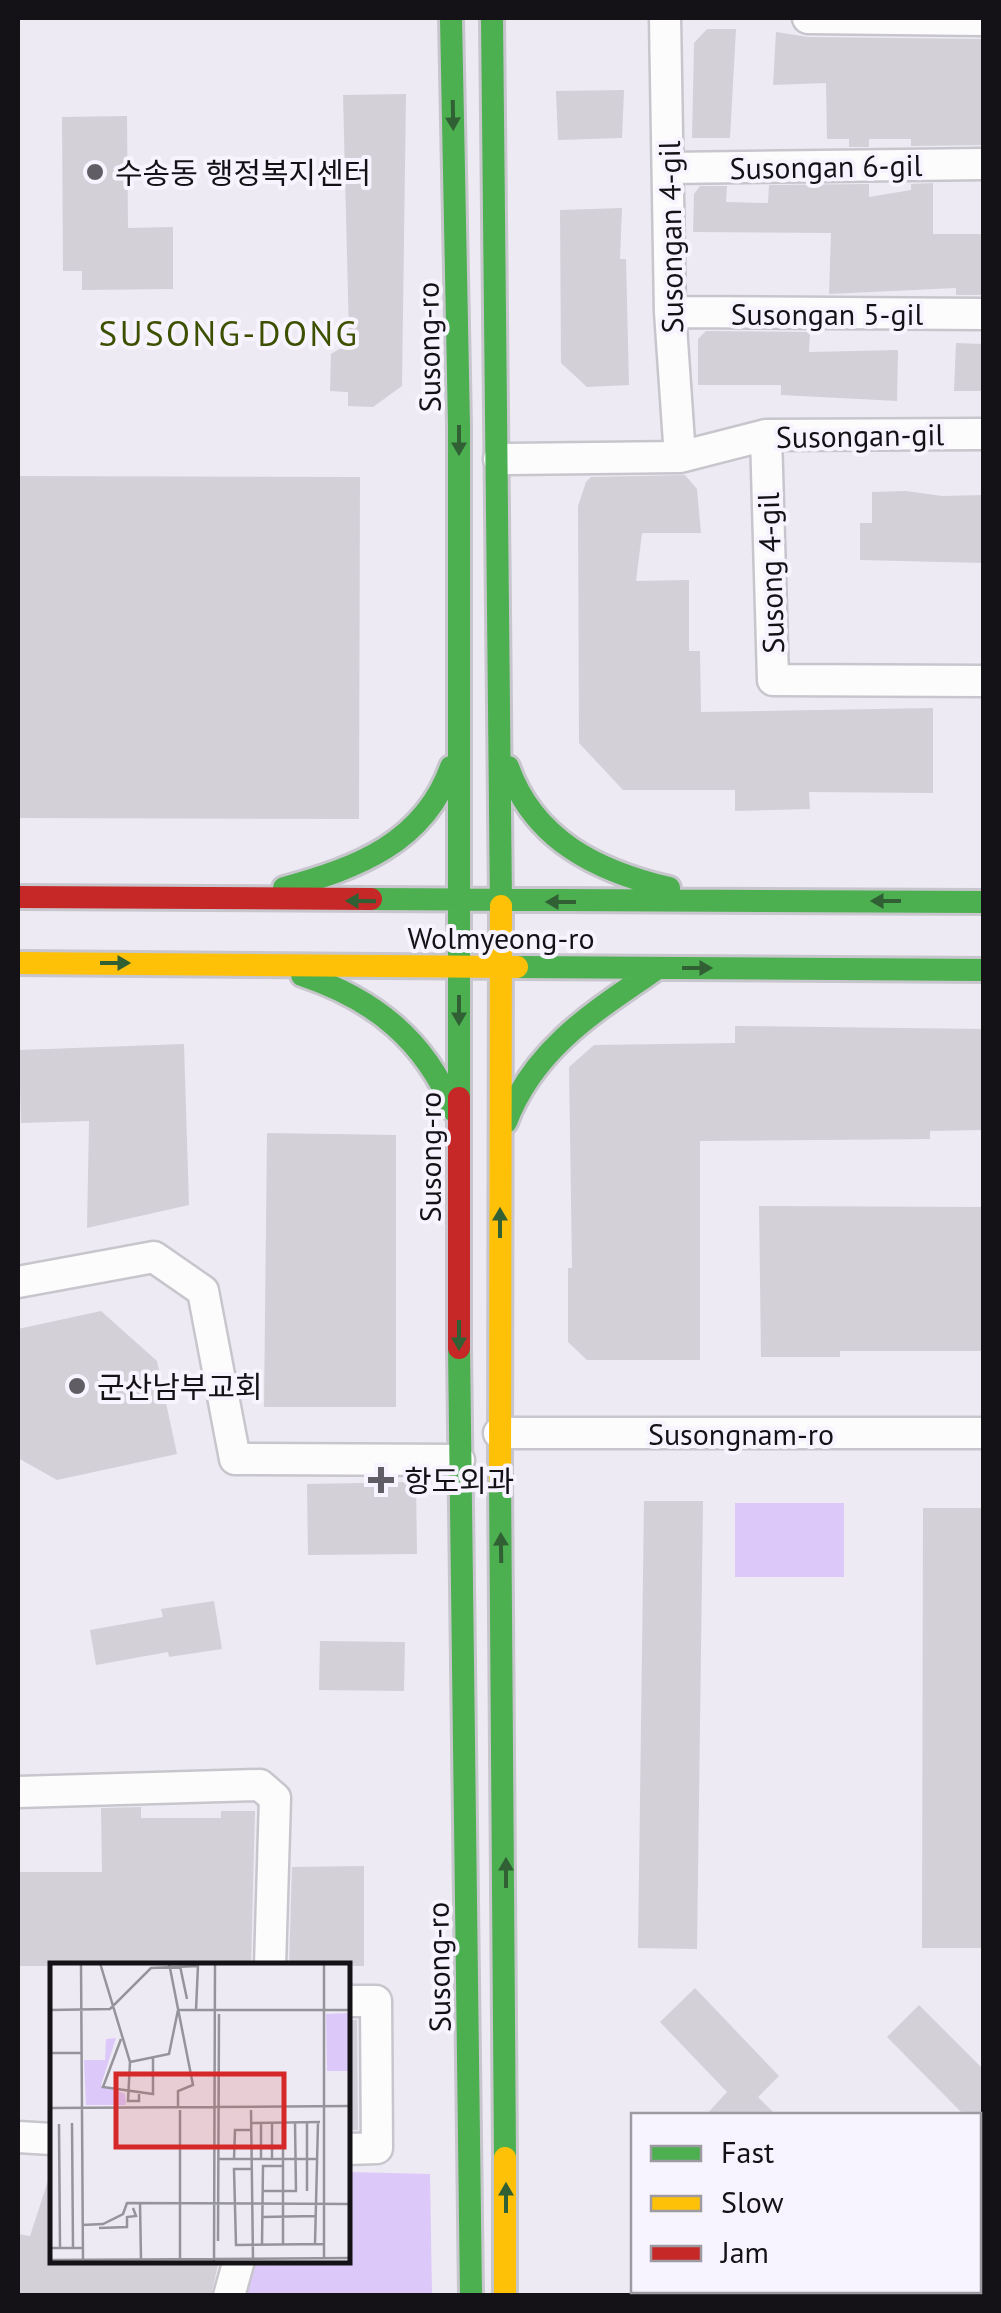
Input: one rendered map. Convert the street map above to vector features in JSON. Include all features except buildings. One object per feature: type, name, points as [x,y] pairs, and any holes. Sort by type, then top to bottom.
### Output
[{"type":"street","name":"Susong-ro","points":[[451,18],[459,426],[459,1460],[471,2296]]},
{"type":"street","points":[[492,18],[502,727],[499,1433],[506,1769],[506,2296]]},
{"type":"street","name":"Susongan 4-gil","points":[[665,18],[670,312],[680,457]]},
{"type":"street","points":[[808,18],[984,20]]},
{"type":"street","name":"Susongan 6-gil","points":[[669,168],[984,164]]},
{"type":"street","name":"Susongan 5-gil","points":[[670,312],[984,314]]},
{"type":"street","name":"Susongan-gil","points":[[499,459],[680,457],[766,435],[984,434]]},
{"type":"street","name":"Susong 4-gil","points":[[766,435],[773,680],[984,681]]},
{"type":"street","points":[[234,900],[346,868],[406,837],[430,815],[446,789],[459,722]]},
{"type":"street","points":[[502,727],[519,802],[557,840],[624,875],[734,901]]},
{"type":"street","name":"Wolmyeong-ro","points":[[18,897],[984,902]]},
{"type":"street","name":"Wolmyeong-ro","points":[[18,964],[984,970]]},
{"type":"street","points":[[264,964],[332,983],[399,1022],[447,1090],[459,1128]]},
{"type":"street","points":[[500,1141],[510,1107],[528,1074],[556,1041],[658,968]]},
{"type":"street","points":[[18,1282],[154,1257],[203,1291],[234,1460],[459,1460]]},
{"type":"street","name":"Susongnam-ro","points":[[499,1433],[984,1433]]},
{"type":"street","points":[[18,1792],[260,1784],[275,1798],[270,1963]]},
{"type":"street","points":[[350,2001],[376,2001],[362,2148]]},
{"type":"street","points":[[18,2137],[50,2139]]},
{"type":"street","points":[[229,2296],[239,2263]]},
{"type":"shaded area","points":[[735,1503],[844,1503],[844,1577],[735,1577]]},
{"type":"shaded area","points":[[350,2172],[430,2174],[432,2295],[244,2296],[255,2263],[350,2263]]},
{"type":"traffic: fast","points":[[451,18],[459,426],[459,1098]]},
{"type":"traffic: fast","points":[[492,18],[501,906]]},
{"type":"traffic: fast","points":[[284,888],[362,861],[406,833],[424,815],[451,767]]},
{"type":"traffic: fast","points":[[508,767],[519,792],[551,833],[593,861],[669,888]]},
{"type":"traffic: fast","points":[[371,899],[984,902]]},
{"type":"traffic: fast","points":[[517,967],[984,970]]},
{"type":"traffic: fast","points":[[506,1122],[518,1096],[550,1052],[590,1016],[658,968]]},
{"type":"traffic: fast","points":[[302,975],[352,996],[394,1025],[428,1063],[454,1111]]},
{"type":"traffic: fast","points":[[459,1348],[471,2296]]},
{"type":"traffic: fast","points":[[500,1478],[505,2158]]},
{"type":"traffic: slow","points":[[500,1478],[501,906]]},
{"type":"traffic: slow","points":[[18,963],[517,967]]},
{"type":"traffic: slow","points":[[505,2158],[505,2296]]},
{"type":"traffic: jam","points":[[18,897],[371,899]]},
{"type":"traffic: jam","points":[[459,1098],[459,1348]]},
{"type":"place","name":"수송동 행정복지센터","points":[[95,172]]},
{"type":"place","name":"군산남부교회","points":[[77,1386]]},
{"type":"place","name":"항도외과","points":[[381,1480]]},
{"type":"district","name":"SUSONG-DONG","points":[[229,333]]}]
